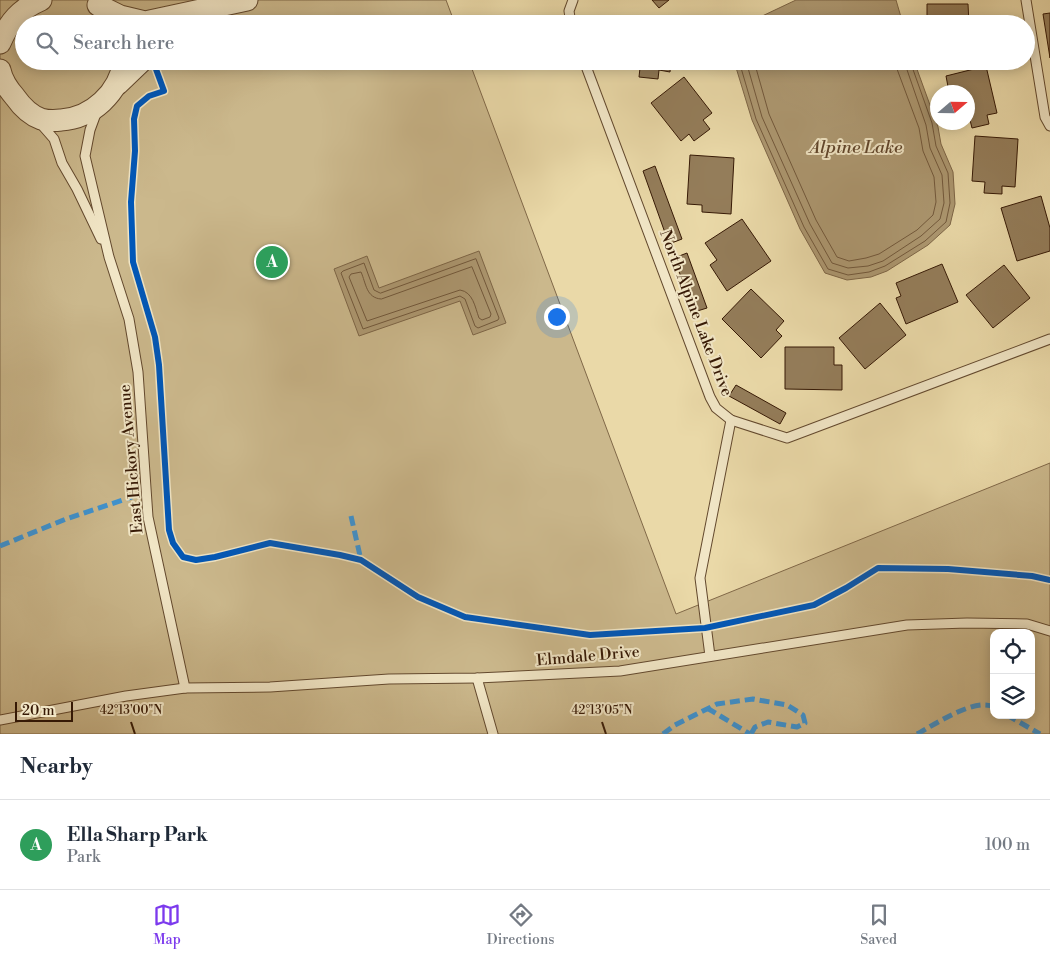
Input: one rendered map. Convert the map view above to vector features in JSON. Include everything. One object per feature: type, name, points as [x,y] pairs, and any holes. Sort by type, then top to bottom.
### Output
[{"type":"street","points":[[18,15],[24,9],[41,0]]},
{"type":"street","points":[[178,15],[248,0]]},
{"type":"street","points":[[216,15],[248,0]]},
{"type":"street","points":[[92,2],[118,15]]},
{"type":"street","points":[[92,2],[109,15]]},
{"type":"street","points":[[0,70],[8,89],[29,112]]},
{"type":"street","points":[[106,98],[119,78],[121,70]]},
{"type":"street","points":[[0,101],[51,121],[68,120],[89,113],[133,70]]},
{"type":"lane","points":[[570,15],[573,0]]},
{"type":"lane","points":[[1026,0],[1029,15]]},
{"type":"lane","points":[[1035,53],[1046,117],[1050,126]]},
{"type":"lane","name":"North Alpine Lake Drive","points":[[587,70],[710,398],[716,408],[731,420],[787,438],[1050,339]]},
{"type":"lane","name":"East Hickory Avenue","points":[[106,98],[90,130],[85,156],[109,257],[129,320],[138,372],[148,517],[185,688]]},
{"type":"lane","name":"East Hickory Avenue","points":[[29,112],[54,139],[62,164],[77,188],[109,257]]},
{"type":"lane","points":[[710,656],[700,578],[731,420]]},
{"type":"lane","name":"Elmdale Drive","points":[[0,720],[126,696],[185,688],[270,687],[389,679],[477,678],[620,670],[907,625],[1027,624],[1050,631]]},
{"type":"lane","points":[[477,678],[493,734]]},
{"type":"shaded area","points":[[0,0],[446,0],[452,15],[15,15],[15,70],[472,70],[676,614],[1050,463],[1050,734],[0,734]]},
{"type":"water","points":[[796,0],[896,0],[900,15],[764,15]]},
{"type":"water","name":"Alpine Lake","points":[[737,70],[917,70],[930,105],[930,130],[939,130],[941,144],[953,172],[955,204],[950,225],[928,245],[887,271],[871,277],[847,280],[825,273],[800,229],[752,120]]},
{"type":"water","points":[[479,251],[506,323],[473,335],[460,301],[359,336],[334,269],[367,256],[379,288]]},
{"type":"building","points":[[652,0],[669,0],[659,8]]},
{"type":"building","points":[[927,4],[968,4],[969,15],[927,15]]},
{"type":"building","points":[[1050,13],[1050,58],[1043,14]]},
{"type":"building","points":[[640,70],[659,70],[658,79],[639,77]]},
{"type":"building","points":[[970,70],[987,70],[997,113],[987,115],[989,124],[975,127],[975,85],[948,85],[946,76]]},
{"type":"building","points":[[684,77],[712,113],[703,120],[710,129],[694,141],[689,134],[681,141],[651,103]]},
{"type":"building","points":[[975,136],[1018,139],[1015,187],[1002,186],[1002,194],[984,193],[985,182],[972,181]]},
{"type":"building","points":[[690,155],[734,158],[731,214],[702,212],[702,205],[687,204]]},
{"type":"building","points":[[655,166],[682,239],[669,244],[643,171]]},
{"type":"building","points":[[1041,196],[1050,228],[1050,251],[1017,261],[1001,208]]},
{"type":"building","points":[[742,219],[771,261],[727,291],[710,265],[717,260],[705,243]]},
{"type":"building","points":[[687,253],[707,308],[694,312],[674,258]]},
{"type":"building","points":[[942,264],[958,302],[906,324],[896,298],[901,296],[896,283]]},
{"type":"building","points":[[1004,265],[1030,298],[993,328],[966,295]]},
{"type":"building","points":[[751,289],[784,321],[776,330],[782,336],[761,358],[722,319]]},
{"type":"building","points":[[880,303],[906,335],[865,369],[839,338]]},
{"type":"building","points":[[785,347],[834,347],[834,365],[842,365],[842,390],[785,389]]},
{"type":"building","points":[[736,385],[786,413],[780,424],[729,396]]},
{"type":"marked path","points":[[0,546],[66,519],[132,497]]},
{"type":"marked path","points":[[351,516],[361,560]]},
{"type":"marked path","points":[[663,734],[675,725],[717,704],[753,699],[787,705],[803,715],[805,723],[797,727],[768,722],[755,727],[751,734]]},
{"type":"marked path","points":[[917,734],[955,713],[976,706],[990,706]]},
{"type":"marked path","points":[[707,708],[750,734]]},
{"type":"marked path","points":[[1014,719],[1040,734]]},
{"type":"cycle path","points":[[156,70],[164,91],[149,96],[137,106],[134,119],[135,151],[131,202],[133,262],[155,337],[159,365],[169,530],[173,543],[183,557],[196,560],[215,557],[270,543],[340,555],[361,560],[418,597],[465,617],[590,635],[705,628],[814,605],[878,568],[948,569],[1032,576],[1050,580]]},
{"type":"place","name":"Ella Sharp Park","points":[[272,262]]}]
